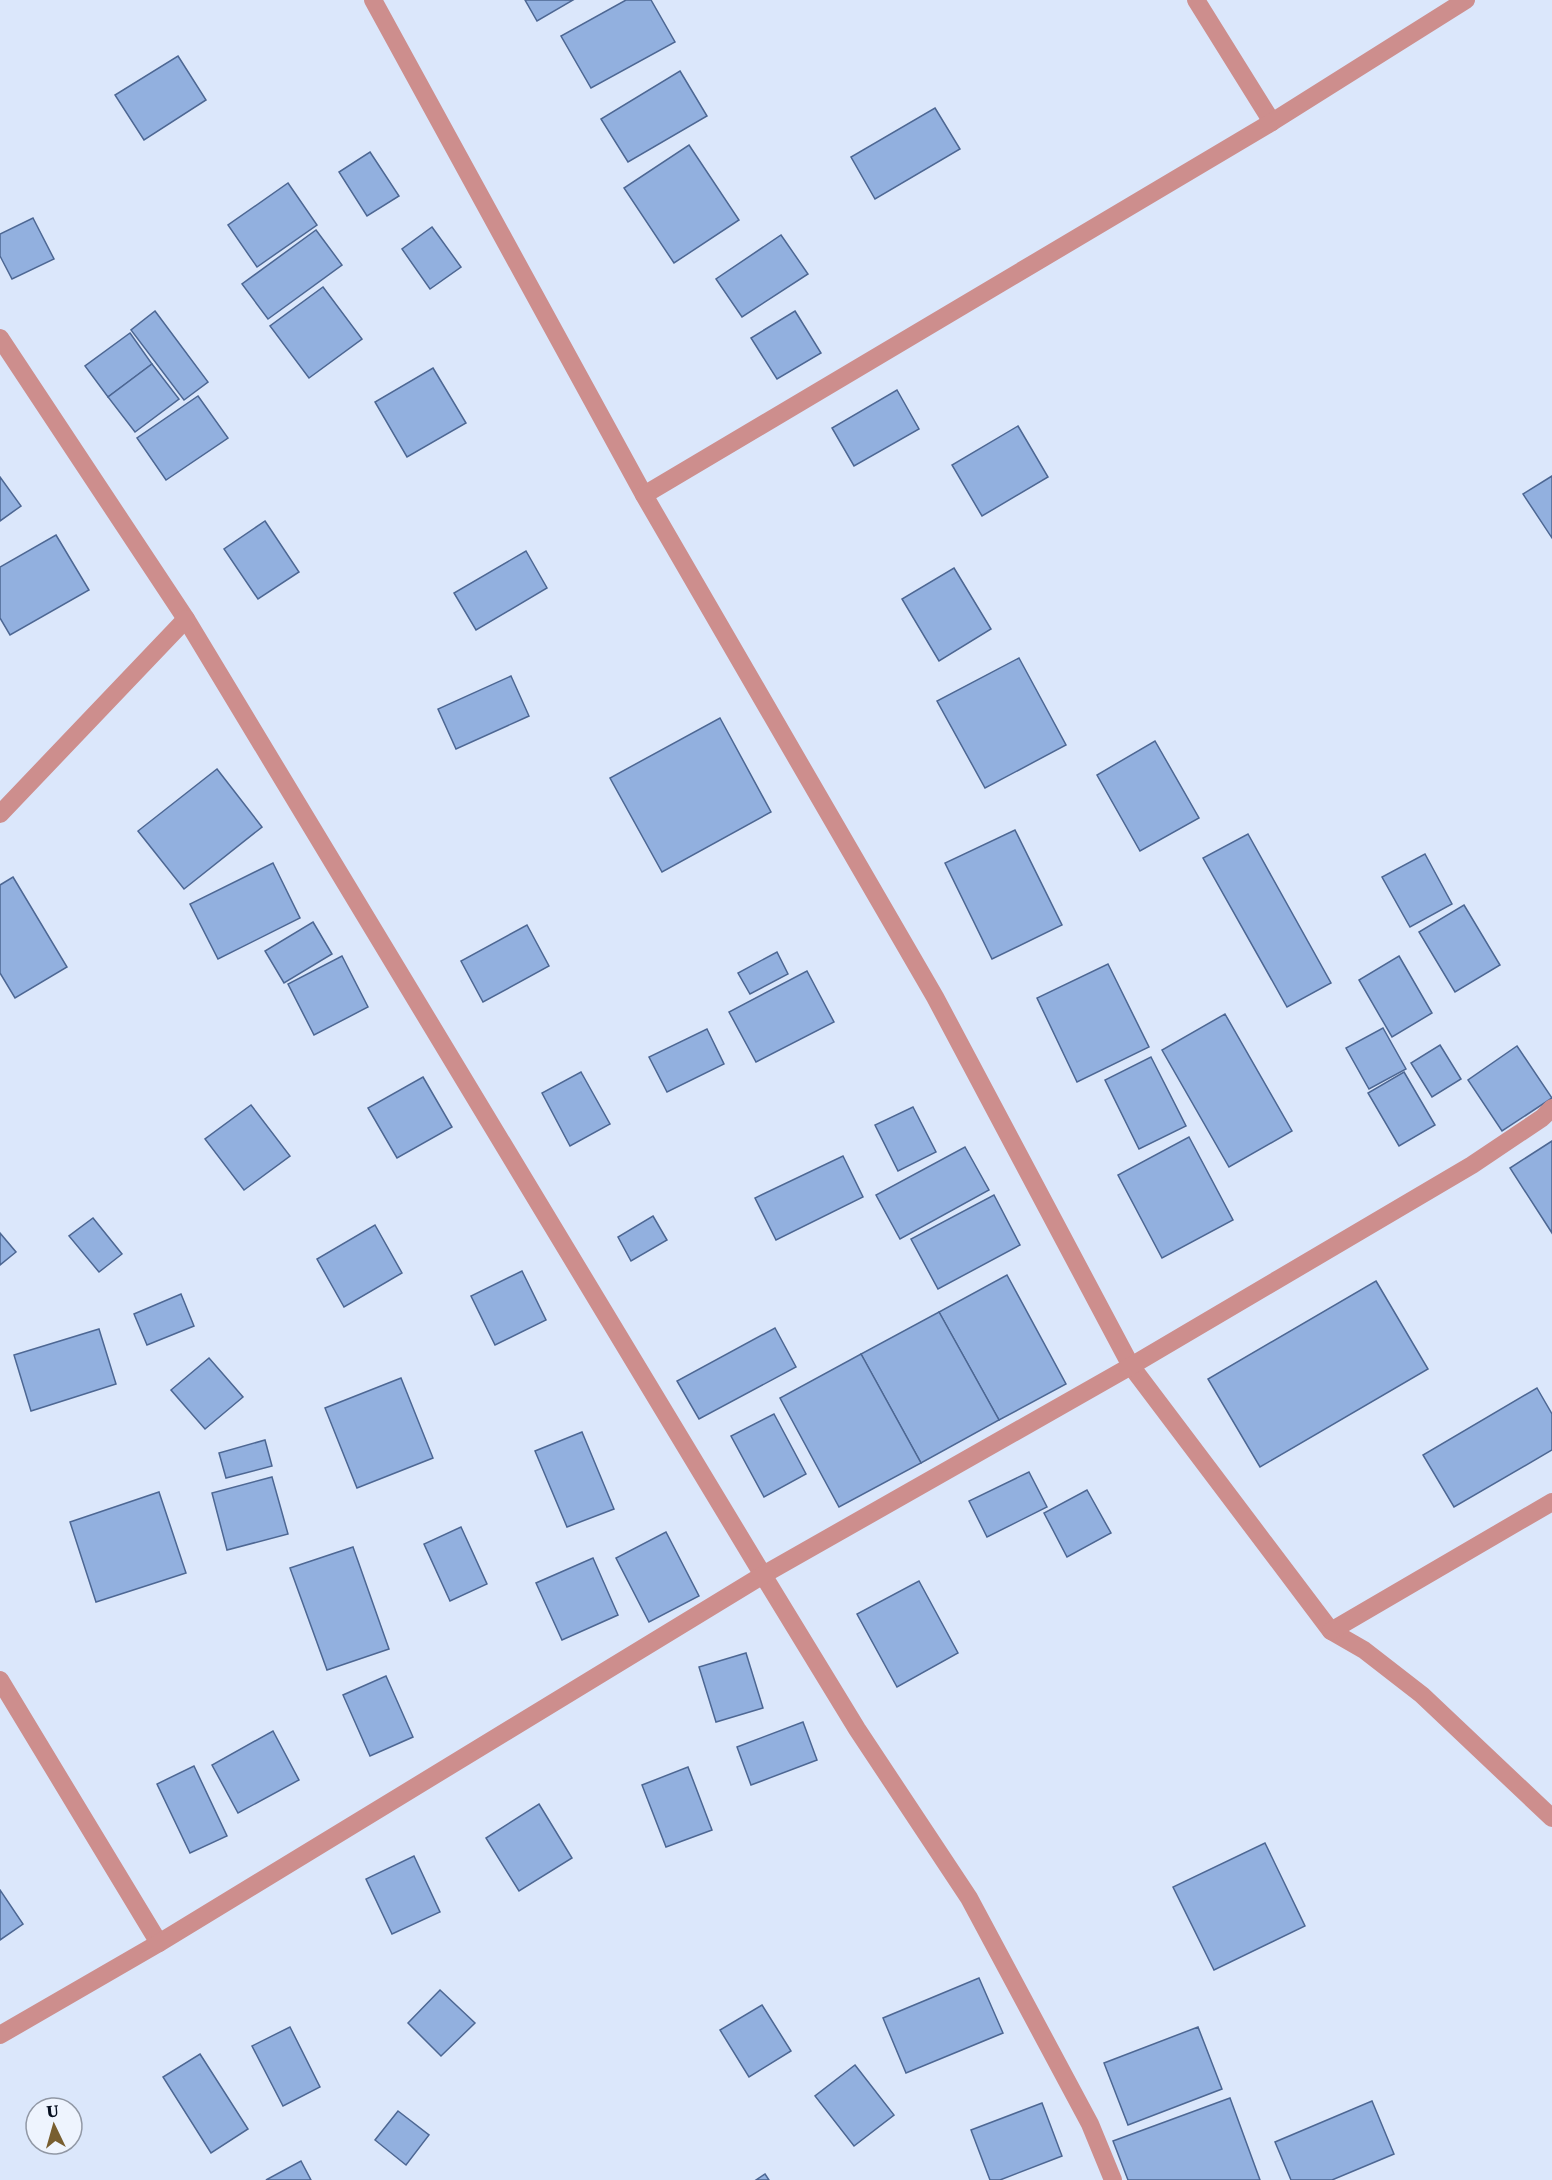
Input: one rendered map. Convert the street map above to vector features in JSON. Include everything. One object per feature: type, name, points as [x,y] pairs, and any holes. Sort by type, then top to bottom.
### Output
[{"type":"street","points":[[373,0],[644,495],[935,997],[1131,1365],[1331,1631],[1364,1650],[1422,1695],[1552,1818]]},
{"type":"street","points":[[1196,0],[1272,122]]},
{"type":"street","points":[[644,495],[1272,122],[1466,0]]},
{"type":"street","points":[[0,338],[186,619],[857,1729],[969,1899],[1090,2124],[1113,2180]]},
{"type":"street","points":[[0,814],[186,619]]},
{"type":"street","points":[[0,2035],[159,1943],[763,1575],[1131,1365],[1472,1165],[1542,1118],[1552,1108]]},
{"type":"street","points":[[1331,1631],[1552,1502]]},
{"type":"street","points":[[0,1680],[159,1943]]},
{"type":"building","points":[[525,0],[573,0],[537,21]]},
{"type":"building","points":[[626,0],[651,0],[675,42],[591,88],[561,36]]},
{"type":"building","points":[[178,56],[206,100],[144,140],[115,95]]},
{"type":"building","points":[[680,71],[707,116],[628,162],[601,119]]},
{"type":"building","points":[[935,108],[960,149],[875,199],[851,157]]},
{"type":"building","points":[[689,145],[739,220],[674,263],[624,188]]},
{"type":"building","points":[[370,152],[399,196],[367,216],[339,172]]},
{"type":"building","points":[[288,183],[317,225],[257,267],[228,225]]},
{"type":"building","points":[[33,218],[54,259],[12,279],[0,256],[0,234]]},
{"type":"building","points":[[432,227],[461,267],[430,289],[402,249]]},
{"type":"building","points":[[316,230],[342,265],[268,319],[242,284]]},
{"type":"building","points":[[781,235],[808,274],[742,317],[716,279]]},
{"type":"building","points":[[323,287],[362,339],[309,378],[270,326]]},
{"type":"building","points":[[155,311],[208,382],[184,400],[131,330]]},
{"type":"building","points":[[795,311],[821,353],[777,379],[751,338]]},
{"type":"building","points":[[130,333],[152,364],[108,397],[85,366]]},
{"type":"building","points":[[152,364],[179,399],[135,432],[108,397]]},
{"type":"building","points":[[433,368],[466,423],[407,457],[375,402]]},
{"type":"building","points":[[897,390],[919,429],[854,466],[832,428]]},
{"type":"building","points":[[198,396],[228,438],[166,480],[137,438]]},
{"type":"building","points":[[1018,426],[1048,477],[982,516],[952,465]]},
{"type":"building","points":[[1552,476],[1552,538],[1523,494]]},
{"type":"building","points":[[0,477],[21,506],[0,521]]},
{"type":"building","points":[[265,521],[299,572],[258,599],[224,549]]},
{"type":"building","points":[[56,535],[89,590],[10,635],[0,618],[0,567]]},
{"type":"building","points":[[526,551],[547,588],[476,630],[454,593]]},
{"type":"building","points":[[954,568],[991,629],[939,661],[902,599]]},
{"type":"building","points":[[1019,658],[1066,745],[985,788],[937,701]]},
{"type":"building","points":[[511,676],[529,716],[456,749],[438,709]]},
{"type":"building","points":[[720,718],[771,812],[662,872],[610,778]]},
{"type":"building","points":[[1155,741],[1199,818],[1140,851],[1097,775]]},
{"type":"building","points":[[217,769],[262,827],[184,889],[138,831]]},
{"type":"building","points":[[1015,830],[1062,925],[992,959],[945,863]]},
{"type":"building","points":[[1248,834],[1331,983],[1287,1007],[1203,858]]},
{"type":"building","points":[[1425,854],[1452,904],[1410,927],[1382,877]]},
{"type":"building","points":[[273,863],[300,918],[218,959],[190,904]]},
{"type":"building","points":[[13,877],[67,967],[15,998],[0,973],[0,885]]},
{"type":"building","points":[[1464,905],[1500,965],[1455,992],[1419,932]]},
{"type":"building","points":[[313,922],[332,954],[284,983],[265,951]]},
{"type":"building","points":[[527,925],[549,966],[483,1002],[461,961]]},
{"type":"building","points":[[777,952],[788,974],[750,994],[738,973]]},
{"type":"building","points":[[342,956],[368,1007],[314,1035],[288,984]]},
{"type":"building","points":[[1399,956],[1432,1013],[1392,1037],[1359,980]]},
{"type":"building","points":[[1108,964],[1149,1047],[1077,1082],[1037,998]]},
{"type":"building","points":[[807,971],[834,1022],[756,1062],[729,1012]]},
{"type":"building","points":[[1225,1014],[1292,1131],[1229,1167],[1162,1050]]},
{"type":"building","points":[[1383,1028],[1406,1069],[1369,1089],[1346,1048]]},
{"type":"building","points":[[707,1029],[724,1064],[667,1092],[649,1057]]},
{"type":"building","points":[[1440,1045],[1461,1079],[1432,1097],[1411,1063]]},
{"type":"building","points":[[1517,1046],[1552,1098],[1502,1131],[1468,1080]]},
{"type":"building","points":[[1151,1057],[1186,1126],[1139,1149],[1105,1080]]},
{"type":"building","points":[[581,1072],[610,1124],[570,1146],[542,1093]]},
{"type":"building","points":[[1404,1072],[1435,1125],[1399,1146],[1368,1093]]},
{"type":"building","points":[[423,1077],[452,1127],[397,1158],[368,1108]]},
{"type":"building","points":[[251,1105],[290,1156],[244,1190],[205,1139]]},
{"type":"building","points":[[913,1107],[936,1152],[898,1171],[875,1125]]},
{"type":"building","points":[[1189,1137],[1233,1220],[1162,1258],[1118,1175]]},
{"type":"building","points":[[1552,1141],[1552,1233],[1510,1168]]},
{"type":"building","points":[[965,1147],[989,1190],[900,1239],[876,1195]]},
{"type":"building","points":[[843,1156],[863,1197],[776,1240],[755,1198]]},
{"type":"building","points":[[994,1195],[1020,1245],[938,1289],[911,1239]]},
{"type":"building","points":[[653,1216],[667,1240],[631,1261],[618,1237]]},
{"type":"building","points":[[93,1218],[122,1254],[99,1272],[69,1236]]},
{"type":"building","points":[[375,1225],[402,1273],[344,1307],[317,1259]]},
{"type":"building","points":[[0,1233],[16,1252],[0,1265]]},
{"type":"building","points":[[522,1271],[546,1320],[495,1345],[471,1296]]},
{"type":"building","points":[[1007,1275],[1066,1384],[999,1420],[939,1312]]},
{"type":"building","points":[[1376,1281],[1428,1369],[1260,1467],[1208,1379]]},
{"type":"building","points":[[181,1294],[194,1326],[147,1345],[134,1314]]},
{"type":"building","points":[[939,1312],[999,1420],[921,1463],[861,1354]]},
{"type":"building","points":[[775,1328],[796,1367],[699,1419],[677,1381]]},
{"type":"building","points":[[99,1329],[116,1384],[31,1411],[14,1355]]},
{"type":"building","points":[[861,1354],[921,1463],[839,1507],[780,1398]]},
{"type":"building","points":[[209,1358],[243,1397],[205,1429],[171,1390]]},
{"type":"building","points":[[401,1378],[433,1458],[357,1488],[325,1408]]},
{"type":"building","points":[[1537,1388],[1552,1414],[1552,1450],[1454,1507],[1423,1455]]},
{"type":"building","points":[[774,1414],[806,1474],[764,1497],[731,1436]]},
{"type":"building","points":[[582,1432],[614,1509],[567,1527],[535,1451]]},
{"type":"building","points":[[265,1440],[272,1466],[226,1478],[219,1453]]},
{"type":"building","points":[[1029,1472],[1047,1507],[987,1537],[969,1501]]},
{"type":"building","points":[[272,1477],[288,1534],[227,1550],[212,1493]]},
{"type":"building","points":[[1087,1490],[1111,1533],[1067,1557],[1044,1513]]},
{"type":"building","points":[[159,1492],[186,1573],[96,1602],[70,1522]]},
{"type":"building","points":[[461,1527],[487,1584],[450,1601],[424,1544]]},
{"type":"building","points":[[666,1532],[699,1596],[649,1622],[616,1558]]},
{"type":"building","points":[[353,1547],[389,1649],[327,1670],[290,1568]]},
{"type":"building","points":[[593,1558],[618,1615],[562,1640],[536,1583]]},
{"type":"building","points":[[919,1581],[958,1653],[897,1687],[857,1614]]},
{"type":"building","points":[[746,1653],[763,1708],[716,1722],[699,1667]]},
{"type":"building","points":[[386,1676],[413,1737],[370,1756],[343,1695]]},
{"type":"building","points":[[803,1722],[817,1760],[751,1785],[737,1747]]},
{"type":"building","points":[[273,1731],[299,1780],[238,1813],[212,1765]]},
{"type":"building","points":[[194,1766],[227,1836],[190,1853],[157,1784]]},
{"type":"building","points":[[688,1767],[712,1830],[666,1847],[642,1785]]},
{"type":"building","points":[[539,1804],[572,1858],[519,1891],[486,1838]]},
{"type":"building","points":[[1265,1843],[1305,1926],[1214,1970],[1173,1887]]},
{"type":"building","points":[[414,1856],[440,1912],[392,1934],[366,1879]]},
{"type":"building","points":[[0,1890],[23,1924],[0,1940]]},
{"type":"building","points":[[979,1978],[1003,2033],[906,2073],[883,2018]]},
{"type":"building","points":[[440,1990],[475,2023],[441,2056],[408,2023]]},
{"type":"building","points":[[762,2005],[791,2051],[749,2077],[720,2030]]},
{"type":"building","points":[[290,2027],[320,2087],[283,2106],[252,2046]]},
{"type":"building","points":[[1198,2027],[1222,2089],[1128,2125],[1104,2063]]},
{"type":"building","points":[[200,2054],[248,2129],[211,2153],[163,2077]]},
{"type":"building","points":[[855,2065],[894,2115],[854,2146],[815,2096]]},
{"type":"building","points":[[1230,2098],[1260,2180],[1128,2180],[1113,2141]]},
{"type":"building","points":[[1372,2101],[1394,2154],[1332,2180],[1291,2180],[1275,2142]]},
{"type":"building","points":[[1042,2103],[1062,2156],[1000,2180],[990,2180],[971,2130]]},
{"type":"building","points":[[398,2111],[429,2135],[406,2165],[375,2140]]},
{"type":"building","points":[[301,2161],[311,2180],[266,2180]]},
{"type":"building","points":[[765,2174],[769,2180],[756,2180]]}]
